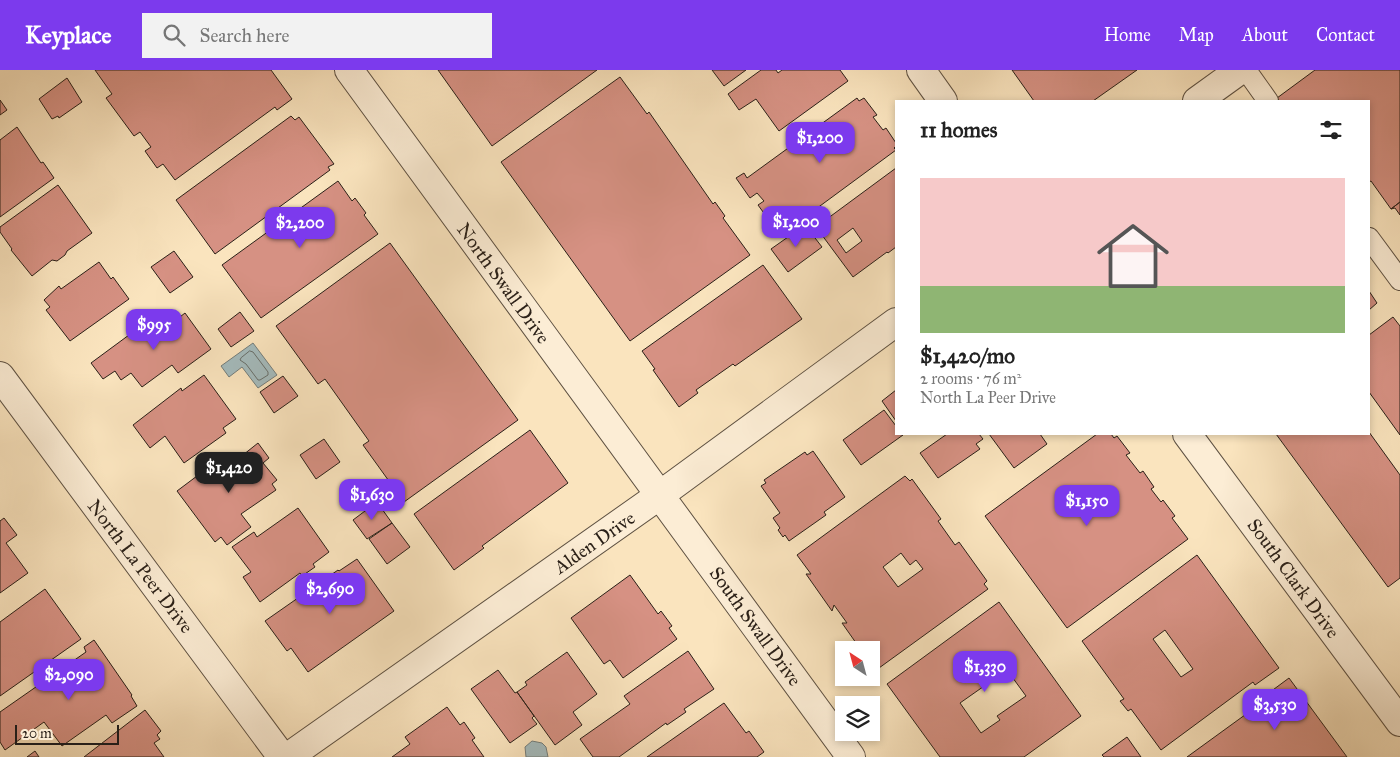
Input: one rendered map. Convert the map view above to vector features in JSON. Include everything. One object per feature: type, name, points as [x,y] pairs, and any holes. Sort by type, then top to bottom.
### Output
[{"type":"street","name":"North Swall Drive","points":[[349,70],[660,495]]},
{"type":"street","points":[[920,70],[942,100]]},
{"type":"street","points":[[1198,100],[1240,70]]},
{"type":"street","name":"Alden Drive","points":[[288,757],[660,495],[895,323]]},
{"type":"street","name":"North La Peer Drive","points":[[0,376],[282,757]]},
{"type":"street","name":"South Clark Drive","points":[[1189,435],[1400,722]]},
{"type":"street","name":"South Swall Drive","points":[[660,495],[851,757]]},
{"type":"lane","points":[[1246,70],[1267,100]]},
{"type":"lane","points":[[1370,239],[1400,280]]},
{"type":"water","points":[[253,343],[277,375],[258,388],[242,367],[229,377],[221,366]]},
{"type":"water","points":[[532,741],[542,743],[546,747],[548,757],[526,757],[525,747]]},
{"type":"building","points":[[95,70],[271,70],[292,99],[277,110],[275,107],[175,180],[163,164],[157,168],[145,151],[151,147],[140,132],[134,136],[106,98],[112,94]]},
{"type":"building","points":[[438,70],[597,70],[492,146]]},
{"type":"building","points":[[712,70],[746,70],[724,86]]},
{"type":"building","points":[[761,70],[776,70],[778,73],[782,70],[840,70],[848,81],[779,131],[756,99],[739,110],[728,94]]},
{"type":"building","points":[[1012,70],[1137,70],[1094,100],[1033,100]]},
{"type":"building","points":[[1315,70],[1400,70],[1400,202],[1391,209],[1370,182],[1370,100],[1279,100],[1277,98]]},
{"type":"building","points":[[620,77],[647,114],[649,112],[713,204],[715,202],[725,216],[723,218],[750,255],[630,341],[501,162]]},
{"type":"building","points":[[67,78],[82,102],[59,118],[58,116],[52,119],[39,99]]},
{"type":"building","points":[[857,98],[859,101],[864,98],[877,115],[873,117],[883,130],[886,128],[895,142],[895,151],[786,231],[771,211],[766,216],[758,205],[764,201],[757,193],[750,198],[736,178],[744,173],[747,178]]},
{"type":"building","points":[[0,100],[7,110],[0,115]]},
{"type":"building","points":[[291,116],[295,120],[299,117],[334,164],[328,167],[330,170],[215,254],[176,200]]},
{"type":"building","points":[[17,127],[41,163],[43,162],[54,178],[0,217],[0,140]]},
{"type":"building","points":[[895,169],[895,248],[853,277],[816,227]],"holes":[[[853,228],[862,241],[846,253],[837,240]]]},
{"type":"building","points":[[338,181],[352,201],[355,198],[366,213],[364,215],[378,234],[261,318],[222,265]]},
{"type":"building","points":[[58,185],[92,233],[67,251],[57,261],[52,260],[32,276],[11,250],[0,232],[0,227]]},
{"type":"building","points":[[1400,202],[1400,215],[1395,208],[1391,209]]},
{"type":"building","points":[[805,225],[822,247],[788,272],[771,249]]},
{"type":"building","points":[[390,243],[518,420],[404,502],[363,445],[369,441],[325,379],[318,384],[276,326]]},
{"type":"building","points":[[174,251],[193,277],[170,293],[151,267]]},
{"type":"building","points":[[99,262],[129,299],[70,341],[46,310],[50,307],[44,300],[59,286],[61,289]]},
{"type":"building","points":[[763,265],[802,319],[735,366],[733,364],[696,390],[698,393],[679,407],[642,351]]},
{"type":"building","points":[[1370,292],[1377,303],[1370,309]]},
{"type":"building","points":[[240,312],[254,331],[231,347],[218,329]]},
{"type":"building","points":[[185,313],[211,349],[178,373],[172,365],[142,387],[131,373],[121,380],[115,371],[103,379],[91,363],[152,318],[162,331]]},
{"type":"building","points":[[1393,317],[1400,326],[1400,435],[1370,393],[1370,334]]},
{"type":"building","points":[[204,375],[236,419],[223,428],[226,433],[184,463],[165,436],[150,448],[133,425],[181,388],[182,391]]},
{"type":"building","points":[[283,376],[298,396],[274,413],[260,392]]},
{"type":"building","points":[[895,391],[895,420],[882,401]]},
{"type":"building","points":[[884,410],[895,425],[895,435],[903,435],[861,465],[843,440]]},
{"type":"building","points":[[530,430],[568,483],[482,546],[484,548],[454,570],[414,514]]},
{"type":"building","points":[[1370,433],[1400,475],[1400,578],[1388,587],[1277,435],[1370,435]]},
{"type":"building","points":[[946,435],[980,435],[983,439],[976,444],[980,449],[938,478],[920,453]]},
{"type":"building","points":[[990,435],[1041,435],[1047,444],[1014,468]]},
{"type":"building","points":[[1096,435],[1112,435],[1114,438],[1117,436],[1130,453],[1126,455],[1140,473],[1143,471],[1154,487],[1151,489],[1161,502],[1163,500],[1175,516],[1172,518],[1188,539],[1067,628],[985,516]]},
{"type":"building","points":[[324,439],[340,462],[316,479],[300,455]]},
{"type":"building","points":[[258,443],[269,458],[263,463],[277,480],[272,484],[276,490],[241,514],[251,527],[227,545],[221,537],[215,542],[177,491],[201,473],[202,476],[218,464],[223,471]]},
{"type":"building","points":[[813,451],[845,497],[824,512],[826,515],[789,541],[778,530],[780,528],[773,518],[780,513],[761,486],[766,483],[764,480],[805,452],[807,455]]},
{"type":"building","points":[[905,476],[910,481],[912,479],[941,519],[938,521],[955,545],[959,542],[987,581],[984,584],[988,589],[880,667],[880,641],[855,641],[842,623],[847,623],[834,605],[832,611],[806,574],[811,574],[797,555]],"holes":[[[901,553],[910,565],[916,560],[923,569],[898,587],[883,567]]]},
{"type":"building","points":[[377,502],[392,523],[367,539],[353,520]]},
{"type":"building","points":[[298,508],[329,552],[313,564],[315,567],[302,576],[300,573],[260,602],[243,577],[251,572],[232,547],[254,532],[257,537]]},
{"type":"building","points":[[4,518],[17,535],[6,543],[28,573],[0,593],[0,521]]},
{"type":"building","points":[[392,523],[410,547],[387,564],[369,539]]},
{"type":"building","points":[[1197,555],[1279,668],[1255,685],[1253,682],[1161,750],[1131,709],[1128,711],[1120,701],[1124,699],[1082,641]],"holes":[[[1165,630],[1193,669],[1181,677],[1153,639]]]},
{"type":"building","points":[[357,559],[394,611],[308,672],[291,648],[287,651],[265,621]]},
{"type":"building","points":[[630,575],[658,614],[661,611],[672,626],[669,628],[677,639],[623,678],[610,660],[604,664],[571,618]]},
{"type":"building","points":[[45,589],[81,639],[0,696],[0,622]]},
{"type":"building","points":[[999,602],[1081,716],[1024,757],[940,757],[887,684]],"holes":[[[1007,670],[1026,696],[997,716],[1000,720],[981,733],[960,703]]]},
{"type":"building","points":[[94,640],[132,695],[137,706],[112,723],[106,715],[62,746],[44,722],[5,750],[0,742],[0,712],[86,652],[84,647]]},
{"type":"building","points":[[688,651],[714,689],[684,709],[686,712],[667,725],[666,723],[619,757],[593,757],[580,739],[630,704],[624,696]]},
{"type":"building","points":[[567,652],[597,694],[573,712],[582,725],[555,745],[517,692],[527,685],[525,682]]},
{"type":"building","points":[[498,670],[515,693],[517,692],[534,716],[532,718],[537,724],[510,743],[471,689]]},
{"type":"building","points":[[1289,678],[1347,757],[1187,757],[1260,704],[1258,701]]},
{"type":"building","points":[[724,703],[746,733],[749,731],[764,752],[757,757],[647,757]]},
{"type":"building","points":[[447,707],[460,725],[464,722],[475,738],[472,740],[484,757],[392,757],[410,744],[405,737]]},
{"type":"building","points":[[145,710],[161,731],[157,735],[160,739],[154,743],[164,757],[84,757]]},
{"type":"building","points":[[1127,737],[1141,757],[1104,757],[1102,755]]},
{"type":"building","points":[[35,751],[39,757],[27,757]]}]
